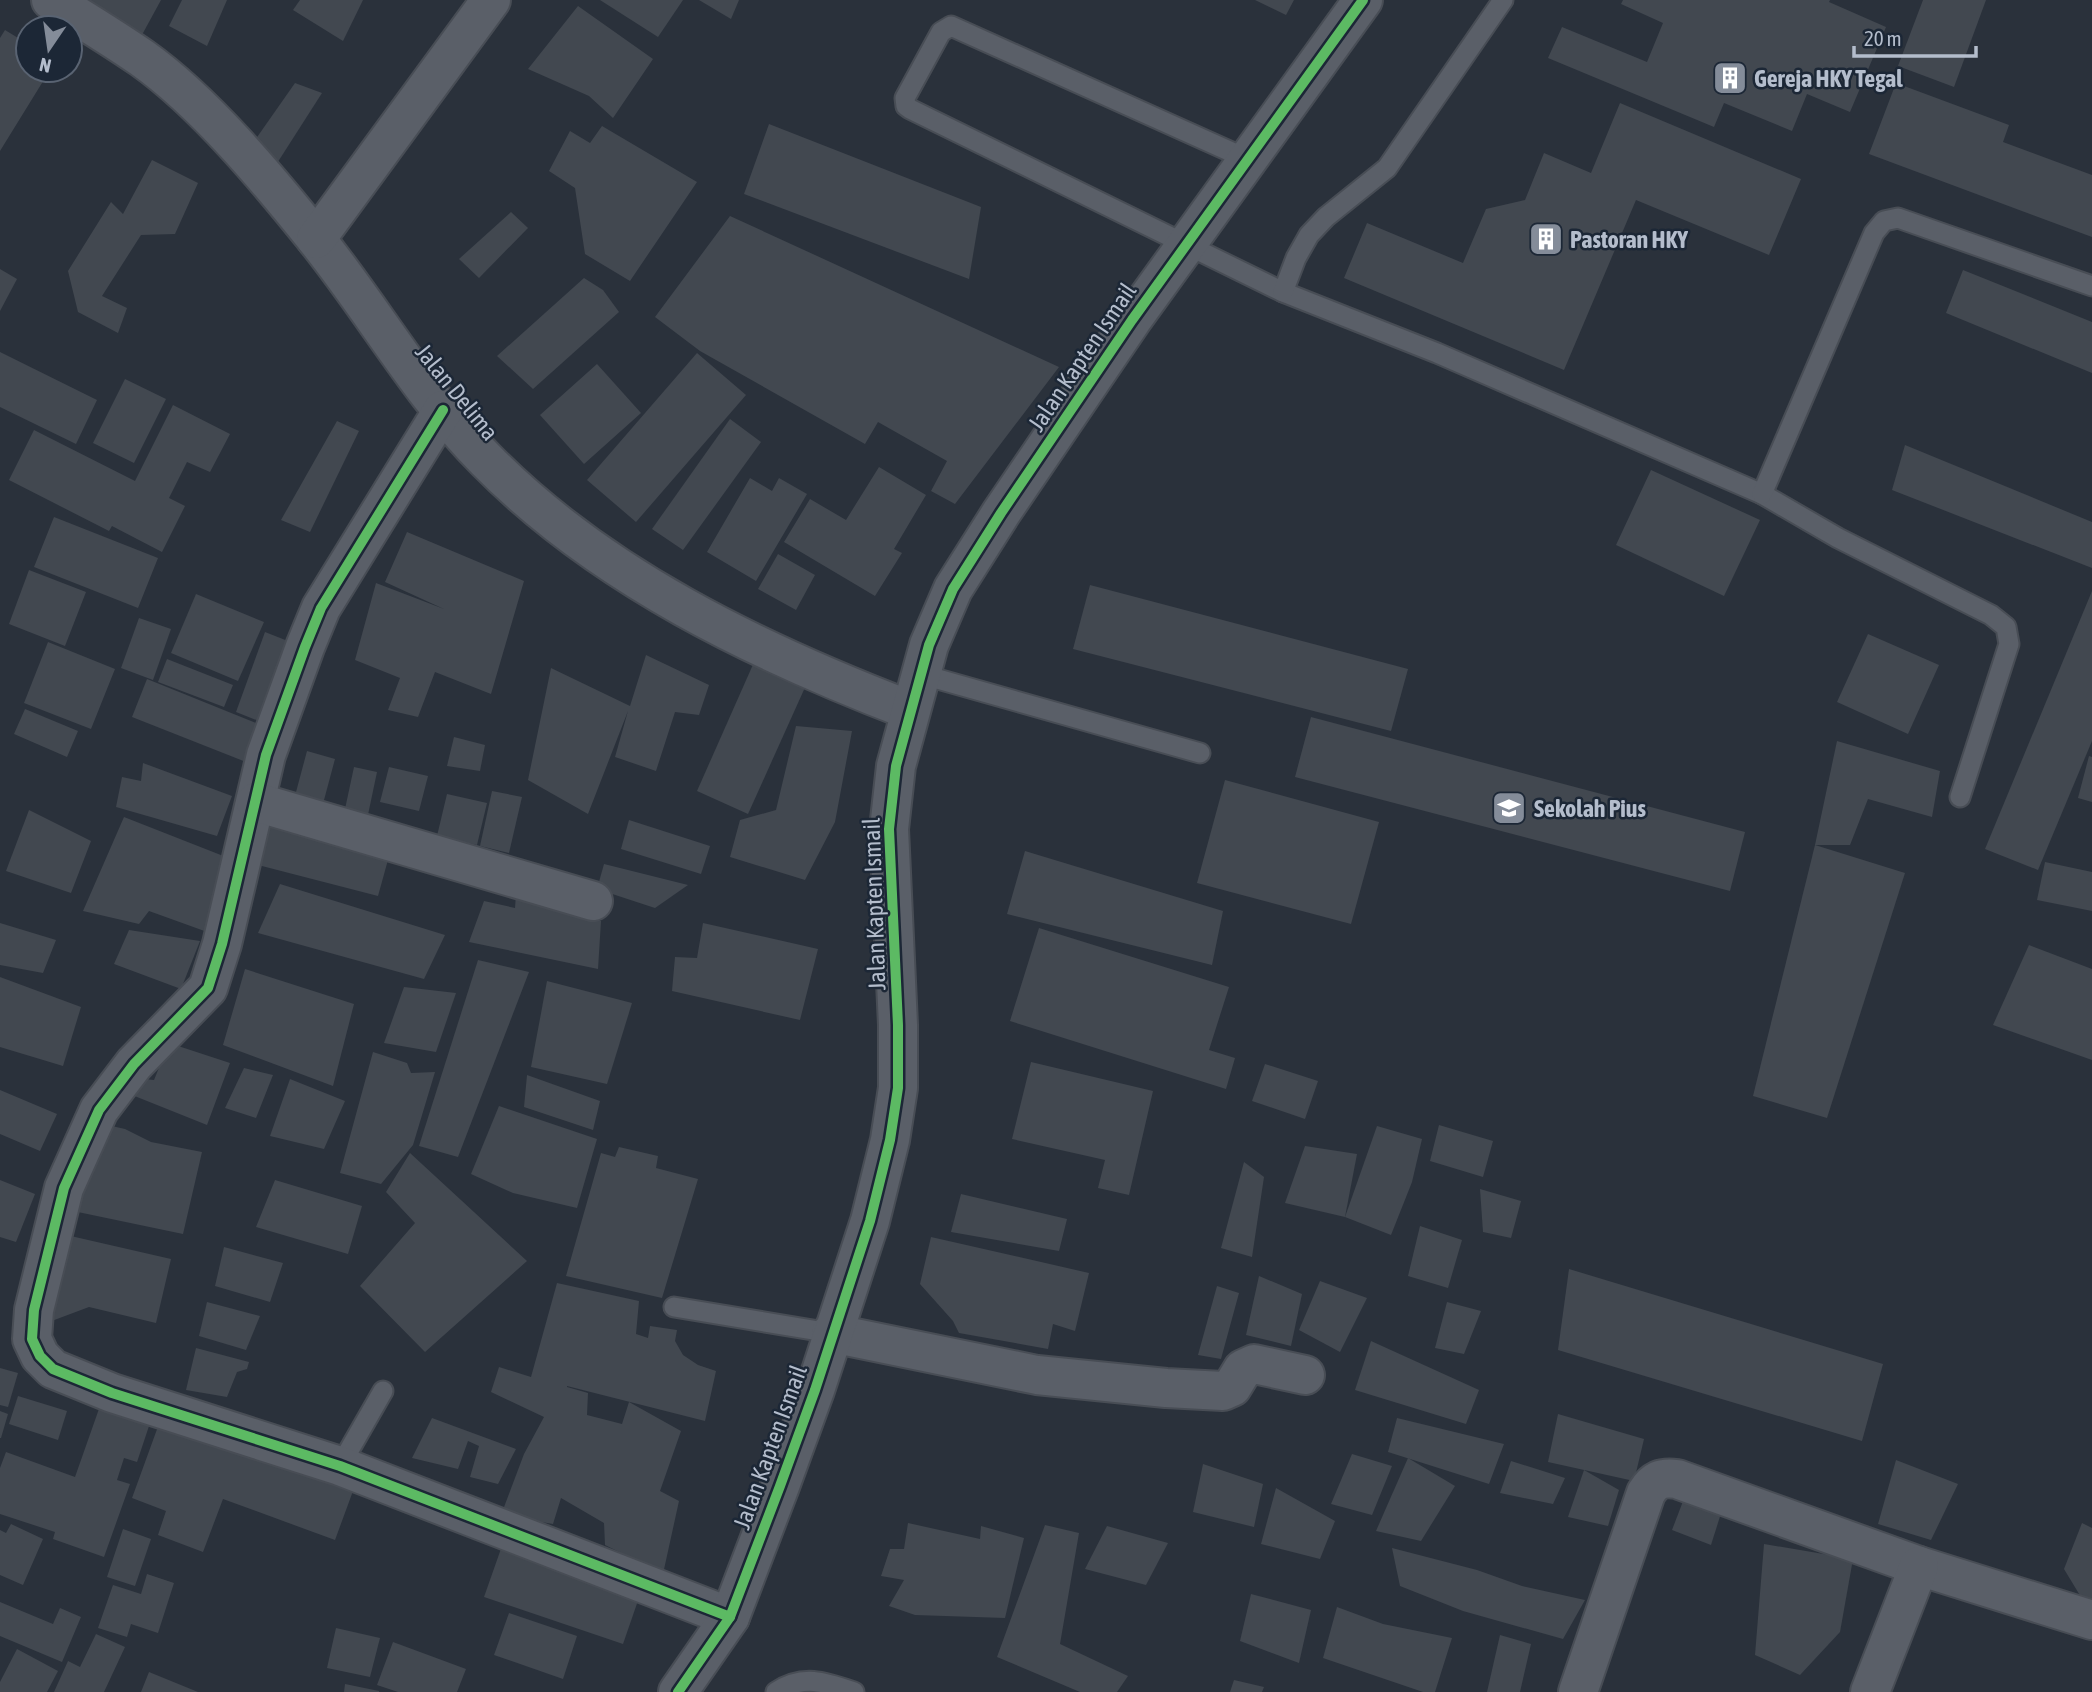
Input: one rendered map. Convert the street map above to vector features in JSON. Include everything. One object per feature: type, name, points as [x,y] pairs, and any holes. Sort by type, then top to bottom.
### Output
[{"type":"street","name":"Jalan Delima","points":[[51,0],[144,60],[213,121],[316,239],[443,410],[484,459],[567,534],[653,588],[745,639],[842,685],[909,710]]},
{"type":"street","points":[[316,239],[491,0]]},
{"type":"street","name":"Jalan Kapten Ismail","points":[[678,1692],[730,1617],[816,1390],[831,1333],[870,1221],[890,1140],[898,1088],[898,1025],[889,829],[896,766],[920,674],[953,589],[1000,513],[1185,245],[1363,0]]},
{"type":"street","points":[[443,410],[321,608],[266,755],[222,944],[208,988],[134,1064],[99,1110],[64,1188],[34,1310],[32,1339],[40,1356],[53,1369],[112,1392],[340,1466],[730,1617]]},
{"type":"street","points":[[256,802],[593,901]]},
{"type":"street","points":[[831,1333],[1037,1375],[1166,1388],[1223,1391],[1232,1387],[1244,1369],[1254,1364],[1305,1375]]},
{"type":"street","points":[[1577,1692],[1646,1493],[1652,1483],[1663,1478],[1676,1479],[1919,1566],[2092,1620]]},
{"type":"street","points":[[1870,1692],[1919,1566]]},
{"type":"lane","points":[[1283,292],[1296,258],[1309,235],[1326,216],[1387,168],[1503,0]]},
{"type":"lane","points":[[1247,159],[956,27],[947,27],[941,32],[909,88],[906,106],[1144,222],[1185,245],[1283,292],[1437,353],[1762,494],[1838,538],[1992,615],[2006,626],[2009,644],[1960,797]]},
{"type":"lane","points":[[1762,494],[1874,233],[1884,221],[1898,218],[2092,285]]},
{"type":"lane","points":[[920,674],[1200,753]]},
{"type":"lane","points":[[674,1307],[831,1333]]},
{"type":"lane","points":[[340,1466],[383,1391]]},
{"type":"lane","points":[[776,1692],[786,1685],[812,1679],[854,1692]]},
{"type":"building","points":[[76,0],[161,0],[137,44]]},
{"type":"building","points":[[182,0],[227,0],[207,46],[169,26]]},
{"type":"building","points":[[300,0],[363,0],[343,41],[293,10]]},
{"type":"building","points":[[600,0],[683,0],[658,37]]},
{"type":"building","points":[[699,0],[739,0],[731,19]]},
{"type":"building","points":[[1255,0],[1294,0],[1286,15]]},
{"type":"building","name":"Gereja HKY Tegal","points":[[1623,0],[1830,0],[1829,2],[1886,27],[1850,112],[1807,94],[1792,131],[1724,103],[1714,127],[1548,58],[1562,27],[1647,62],[1663,23],[1621,4]]},
{"type":"building","points":[[1923,0],[1986,0],[1954,87],[1898,66]]},
{"type":"building","points":[[578,6],[653,59],[613,118],[589,96],[528,69]]},
{"type":"building","points":[[5,30],[14,35],[14,84],[41,84],[0,151],[0,38]]},
{"type":"building","points":[[295,83],[322,93],[274,168],[253,143]]},
{"type":"building","points":[[1896,83],[2009,125],[2003,142],[2092,175],[2092,237],[1869,154]]},
{"type":"building","name":"Pastoran HKY","points":[[1620,103],[1801,179],[1769,255],[1636,200],[1564,370],[1344,278],[1367,223],[1463,263],[1486,209],[1525,200],[1544,153],[1591,173]]},
{"type":"building","points":[[769,124],[981,207],[969,279],[744,194]]},
{"type":"building","points":[[602,126],[697,182],[630,281],[585,254],[575,188],[549,171],[570,131],[590,143]]},
{"type":"building","points":[[152,160],[198,183],[175,234],[141,235],[102,296],[127,308],[118,333],[78,312],[68,271],[111,202],[123,214]]},
{"type":"building","points":[[511,212],[528,228],[479,278],[459,259]]},
{"type":"building","points":[[730,216],[1059,367],[955,504],[931,491],[947,461],[878,422],[865,444],[700,351],[655,317]]},
{"type":"building","points":[[0,269],[17,279],[0,311]]},
{"type":"building","points":[[1963,270],[2092,322],[2092,373],[1946,313]]},
{"type":"building","points":[[584,278],[603,290],[619,312],[533,389],[497,356]]},
{"type":"building","points":[[0,352],[97,400],[76,444],[0,407]]},
{"type":"building","points":[[697,353],[746,395],[636,522],[587,480]]},
{"type":"building","points":[[597,364],[641,413],[584,464],[540,415]]},
{"type":"building","points":[[125,379],[166,399],[134,463],[93,443]]},
{"type":"building","points":[[173,405],[230,434],[210,472],[187,462],[169,498],[185,506],[162,552],[112,526],[109,531],[9,480],[34,430],[135,481]]},
{"type":"building","points":[[730,419],[761,442],[683,550],[652,529]]},
{"type":"building","points":[[337,421],[359,431],[310,532],[281,520]]},
{"type":"building","points":[[1905,445],[2092,522],[2092,568],[1892,490]]},
{"type":"building","points":[[879,467],[926,495],[894,549],[902,553],[875,596],[784,542],[810,499],[846,520]]},
{"type":"building","points":[[1651,470],[1760,520],[1724,596],[1616,545]]},
{"type":"building","points":[[750,478],[772,491],[779,478],[807,494],[756,581],[707,552]]},
{"type":"building","points":[[54,517],[158,558],[138,608],[34,567]]},
{"type":"building","points":[[407,532],[524,581],[491,694],[435,672],[418,717],[388,710],[400,678],[355,660],[376,583],[444,609],[385,582]]},
{"type":"building","points":[[778,554],[815,575],[796,610],[758,589]]},
{"type":"building","points":[[29,570],[86,592],[65,646],[9,624]]},
{"type":"building","points":[[1090,585],[1408,669],[1391,731],[1073,649]]},
{"type":"building","points":[[2092,591],[2092,741],[2038,870],[1985,849]]},
{"type":"building","points":[[196,594],[264,622],[238,681],[171,653]]},
{"type":"building","points":[[139,618],[171,629],[153,680],[121,668]]},
{"type":"building","points":[[265,632],[298,645],[269,725],[236,712]]},
{"type":"building","points":[[1868,634],[1939,665],[1908,734],[1837,702]]},
{"type":"building","points":[[48,642],[115,669],[91,729],[24,703]]},
{"type":"building","points":[[646,655],[709,685],[699,715],[675,712],[656,771],[615,757],[628,711],[588,814],[528,780],[551,668],[630,706]]},
{"type":"building","points":[[167,659],[233,685],[224,707],[158,682]]},
{"type":"building","points":[[755,660],[807,683],[748,814],[697,791]]},
{"type":"building","points":[[147,679],[261,725],[246,762],[132,717]]},
{"type":"building","points":[[25,709],[78,731],[67,757],[14,734]]},
{"type":"building","points":[[1311,717],[1745,832],[1730,891],[1295,777]]},
{"type":"building","points":[[796,726],[852,731],[835,822],[805,880],[730,857],[740,820],[776,810]]},
{"type":"building","points":[[454,737],[485,745],[480,771],[447,766]]},
{"type":"building","points":[[1837,741],[1940,771],[1932,817],[1868,799],[1850,845],[1815,845]]},
{"type":"building","points":[[307,751],[335,759],[320,815],[292,807]]},
{"type":"building","points":[[2089,756],[2092,757],[2092,802],[2078,798]]},
{"type":"building","points":[[143,763],[232,796],[217,836],[116,807],[122,777],[141,781]]},
{"type":"building","points":[[354,767],[377,772],[365,829],[342,823]]},
{"type":"building","points":[[389,767],[428,776],[419,811],[380,802]]},
{"type":"building","points":[[1225,780],[1379,822],[1351,924],[1197,883]]},
{"type":"building","points":[[492,791],[522,797],[509,853],[480,846]]},
{"type":"building","points":[[447,794],[487,803],[477,845],[437,836]]},
{"type":"building","points":[[29,810],[91,841],[71,893],[6,871]]},
{"type":"building","points":[[270,815],[391,849],[378,896],[258,865]]},
{"type":"building","points":[[124,817],[231,859],[210,933],[149,911],[139,924],[83,911]]},
{"type":"building","points":[[629,820],[710,846],[701,874],[621,849]]},
{"type":"building","points":[[1815,845],[1905,873],[1827,1118],[1753,1096]]},
{"type":"building","points":[[1025,851],[1223,911],[1212,965],[1007,914]]},
{"type":"building","points":[[2045,862],[2092,872],[2092,911],[2037,900]]},
{"type":"building","points":[[604,864],[688,885],[655,908],[597,889]]},
{"type":"building","points":[[280,884],[445,935],[424,979],[258,933]]},
{"type":"building","points":[[516,894],[601,921],[598,969],[469,942],[484,901],[515,908]]},
{"type":"building","points":[[0,923],[56,940],[43,973],[0,965]]},
{"type":"building","points":[[703,923],[818,949],[800,1020],[672,991],[675,957],[697,958]]},
{"type":"building","points":[[1039,928],[1229,987],[1209,1050],[1235,1058],[1226,1089],[1010,1021]]},
{"type":"building","points":[[129,930],[200,941],[181,989],[114,964]]},
{"type":"building","points":[[2029,945],[2092,969],[2092,1060],[1993,1025]]},
{"type":"building","points":[[478,960],[529,972],[458,1157],[419,1146]]},
{"type":"building","points":[[245,969],[354,1004],[333,1086],[223,1045]]},
{"type":"building","points":[[0,977],[81,1007],[63,1066],[0,1047]]},
{"type":"building","points":[[547,981],[632,1003],[607,1084],[531,1067]]},
{"type":"building","points":[[404,987],[456,993],[436,1052],[384,1043]]},
{"type":"building","points":[[169,1043],[230,1063],[207,1125],[127,1093],[134,1078],[154,1080]]},
{"type":"building","points":[[373,1052],[407,1063],[411,1073],[435,1072],[413,1145],[381,1184],[340,1173]]},
{"type":"building","points":[[1031,1062],[1153,1091],[1129,1195],[1098,1188],[1105,1160],[1012,1139]]},
{"type":"building","points":[[1265,1064],[1318,1081],[1305,1119],[1252,1101]]},
{"type":"building","points":[[244,1068],[273,1075],[256,1118],[225,1108]]},
{"type":"building","points":[[527,1075],[600,1101],[593,1130],[524,1107]]},
{"type":"building","points":[[290,1079],[345,1101],[324,1149],[270,1136]]},
{"type":"building","points":[[0,1090],[57,1114],[40,1151],[0,1134]]},
{"type":"building","points":[[499,1106],[597,1139],[577,1208],[513,1193],[471,1174]]},
{"type":"building","points":[[103,1124],[125,1129],[151,1142],[202,1152],[183,1234],[73,1211]]},
{"type":"building","points":[[1439,1125],[1493,1141],[1483,1177],[1430,1161]]},
{"type":"building","points":[[1377,1126],[1422,1139],[1412,1182],[1391,1235],[1345,1217]]},
{"type":"building","points":[[1305,1146],[1357,1154],[1345,1217],[1285,1203]]},
{"type":"building","points":[[619,1147],[658,1156],[656,1168],[698,1179],[662,1298],[566,1276],[601,1153],[615,1157]]},
{"type":"building","points":[[410,1153],[527,1261],[425,1352],[360,1286],[415,1223],[386,1192]]},
{"type":"building","points":[[1244,1162],[1264,1177],[1252,1257],[1221,1248]]},
{"type":"building","points":[[0,1180],[35,1194],[16,1242],[0,1237]]},
{"type":"building","points":[[275,1180],[362,1206],[348,1254],[256,1227]]},
{"type":"building","points":[[1480,1189],[1521,1201],[1511,1238],[1483,1232]]},
{"type":"building","points":[[961,1194],[1067,1219],[1059,1251],[951,1232]]},
{"type":"building","points":[[1420,1226],[1462,1240],[1448,1288],[1408,1276]]},
{"type":"building","points":[[62,1234],[171,1259],[156,1323],[89,1307],[41,1325]]},
{"type":"building","points":[[931,1237],[1089,1273],[1075,1331],[1053,1324],[1048,1349],[959,1333],[953,1321],[920,1284]]},
{"type":"building","points":[[224,1247],[283,1263],[270,1302],[215,1286]]},
{"type":"building","points":[[1569,1269],[1883,1364],[1862,1441],[1558,1350]]},
{"type":"building","points":[[1259,1276],[1302,1294],[1291,1346],[1246,1335]]},
{"type":"building","points":[[1320,1281],[1367,1298],[1340,1352],[1299,1330]]},
{"type":"building","points":[[557,1283],[639,1301],[636,1334],[648,1338],[650,1326],[677,1330],[675,1341],[683,1355],[698,1365],[716,1371],[705,1421],[567,1386],[588,1393],[587,1415],[622,1424],[629,1402],[681,1431],[660,1491],[679,1501],[663,1574],[605,1545],[604,1523],[561,1498],[553,1524],[501,1515],[524,1454],[544,1417],[491,1392],[499,1367],[531,1377]]},
{"type":"building","points":[[1217,1286],[1239,1293],[1221,1359],[1198,1355]]},
{"type":"building","points":[[207,1302],[260,1316],[246,1350],[199,1336]]},
{"type":"building","points":[[1447,1302],[1481,1311],[1464,1354],[1435,1348]]},
{"type":"building","points":[[1371,1341],[1479,1390],[1466,1424],[1355,1390]]},
{"type":"building","points":[[196,1348],[249,1362],[247,1369],[237,1372],[227,1397],[186,1390]]},
{"type":"building","points":[[0,1368],[18,1373],[8,1407],[0,1405]]},
{"type":"building","points":[[18,1396],[67,1411],[58,1440],[9,1424]]},
{"type":"building","points":[[100,1406],[150,1423],[137,1462],[124,1458],[117,1480],[130,1484],[104,1557],[53,1539],[55,1532],[0,1514],[0,1468],[6,1452],[75,1477]]},
{"type":"building","points":[[0,1411],[8,1414],[1,1438],[0,1438]]},
{"type":"building","points":[[1558,1414],[1644,1439],[1634,1481],[1548,1462]]},
{"type":"building","points":[[432,1418],[516,1449],[498,1484],[470,1477],[479,1446],[468,1441],[458,1469],[412,1458]]},
{"type":"building","points":[[1397,1418],[1504,1444],[1489,1484],[1388,1452]]},
{"type":"building","points":[[160,1421],[353,1491],[335,1540],[223,1499],[203,1552],[158,1535],[166,1511],[132,1498]]},
{"type":"building","points":[[1352,1454],[1392,1466],[1372,1515],[1331,1504]]},
{"type":"building","points":[[1408,1458],[1455,1486],[1421,1541],[1376,1531]]},
{"type":"building","points":[[1896,1460],[1958,1484],[1931,1540],[1878,1524]]},
{"type":"building","points":[[1511,1461],[1565,1478],[1553,1504],[1500,1493]]},
{"type":"building","points":[[1203,1464],[1263,1484],[1254,1527],[1193,1512]]},
{"type":"building","points":[[1584,1470],[1619,1490],[1608,1526],[1568,1517]]},
{"type":"building","points":[[1276,1488],[1335,1521],[1320,1559],[1261,1544]]},
{"type":"building","points":[[1685,1496],[1723,1507],[1711,1545],[1672,1530]]},
{"type":"building","points":[[908,1523],[980,1539],[981,1526],[1024,1538],[1005,1618],[915,1615],[889,1606],[904,1580],[881,1576],[890,1549],[904,1549]]},
{"type":"building","points":[[2082,1523],[2092,1528],[2092,1609],[2087,1607],[2064,1569]]},
{"type":"building","points":[[11,1524],[43,1539],[23,1585],[0,1575],[0,1530],[6,1533]]},
{"type":"building","points":[[1045,1525],[1079,1533],[1060,1644],[1128,1676],[1117,1692],[1080,1692],[997,1657]]},
{"type":"building","points":[[1107,1526],[1168,1543],[1146,1585],[1085,1569]]},
{"type":"building","points":[[123,1529],[151,1539],[135,1586],[107,1577]]},
{"type":"building","points":[[503,1543],[642,1589],[623,1644],[484,1597]]},
{"type":"building","points":[[1764,1544],[1853,1559],[1840,1632],[1800,1675],[1755,1655]]},
{"type":"building","points":[[1392,1548],[1477,1570],[1522,1586],[1585,1600],[1563,1639],[1463,1611],[1400,1586]]},
{"type":"building","points":[[147,1574],[174,1583],[158,1633],[131,1624],[127,1637],[98,1628],[113,1585],[141,1594]]},
{"type":"building","points":[[1251,1594],[1311,1610],[1299,1663],[1240,1641]]},
{"type":"building","points":[[0,1602],[53,1624],[60,1608],[81,1617],[62,1662],[0,1636]]},
{"type":"building","points":[[1337,1607],[1383,1624],[1452,1638],[1435,1692],[1423,1692],[1323,1658]]},
{"type":"building","points":[[509,1613],[577,1636],[563,1679],[494,1655]]},
{"type":"building","points":[[336,1628],[380,1638],[370,1677],[327,1668]]},
{"type":"building","points":[[96,1634],[125,1647],[104,1692],[54,1692],[68,1661],[80,1667]]},
{"type":"building","points":[[1500,1635],[1531,1644],[1520,1692],[1487,1692]]},
{"type":"building","points":[[393,1642],[466,1669],[457,1692],[398,1692],[377,1685]]},
{"type":"building","points":[[17,1649],[58,1671],[47,1692],[0,1692],[0,1682]]},
{"type":"building","points":[[149,1672],[198,1692],[141,1692]]},
{"type":"building","points":[[1234,1680],[1264,1687],[1262,1692],[1230,1692]]},
{"type":"building","points":[[345,1684],[379,1691],[379,1692],[344,1692]]},
{"type":"cycle path","points":[[678,1692],[730,1617],[815,1390],[870,1221],[890,1140],[898,1088],[898,1025],[889,829],[896,766],[929,645],[953,589],[1001,513],[1132,320],[1363,0]]},
{"type":"cycle path","points":[[443,410],[321,608],[305,647],[266,755],[222,944],[208,988],[134,1064],[99,1110],[64,1188],[34,1310],[32,1339],[40,1356],[53,1369],[112,1393],[340,1466],[730,1617]]},
{"type":"place","name":"Gereja HKY Tegal","points":[[1730,78]]},
{"type":"place","name":"Pastoran HKY","points":[[1546,239]]},
{"type":"place","name":"Sekolah Pius","points":[[1509,808]]}]
